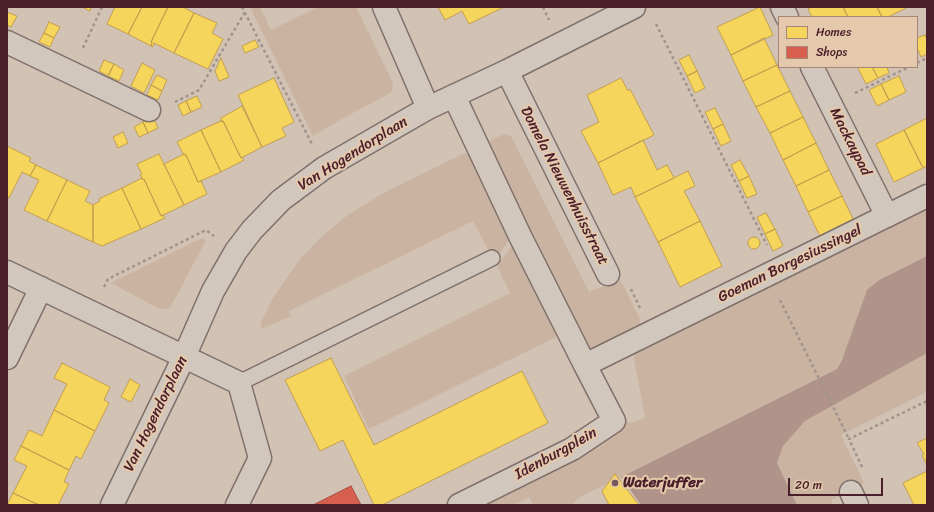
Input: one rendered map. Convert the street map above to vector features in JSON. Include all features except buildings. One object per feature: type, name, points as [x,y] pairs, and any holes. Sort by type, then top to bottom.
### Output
[{"type":"street","points":[[384,7],[428,108]]},
{"type":"street","name":"Van Hogendorplaan","points":[[112,505],[184,357],[213,291],[236,251],[252,230],[281,200],[324,168],[428,108],[507,71],[634,7]]},
{"type":"street","points":[[782,7],[786,16]]},
{"type":"street","points":[[7,42],[149,110]]},
{"type":"street","name":"Mackaypad","points":[[813,68],[887,216]]},
{"type":"street","name":"Domela Nieuwenhuisstraat","points":[[507,71],[608,274]]},
{"type":"street","points":[[454,96],[520,236],[585,365],[652,331]]},
{"type":"street","name":"Goeman Borgesiussingel","points":[[652,331],[927,196]]},
{"type":"street","points":[[7,272],[239,383],[260,458],[237,505]]},
{"type":"street","points":[[7,358],[41,288]]},
{"type":"street","name":"Idenburgplein","points":[[459,505],[572,449],[614,420],[585,365]]},
{"type":"lane","points":[[239,383],[492,258]]},
{"type":"path","points":[[71,73],[102,7]]},
{"type":"path","points":[[242,7],[324,168]]},
{"type":"path","points":[[149,110],[164,107],[199,90],[245,12]]},
{"type":"path","points":[[655,21],[773,272],[808,355],[871,484],[854,499]]},
{"type":"path","points":[[918,62],[927,58]]},
{"type":"path","points":[[831,104],[907,68]]},
{"type":"path","points":[[91,313],[108,279],[206,230],[236,251]]},
{"type":"path","name":"Domela Nieuwenhuisstraat","points":[[608,274],[624,276],[652,331]]},
{"type":"path","points":[[849,439],[927,401]]},
{"type":"shaded area","points":[[250,7],[260,7],[271,30],[318,7],[356,7],[393,83],[392,92],[313,136]]},
{"type":"shaded area","points":[[504,134],[511,136],[589,292],[620,279],[640,319],[640,328],[594,351],[585,349],[487,142]]},
{"type":"shaded area","points":[[465,153],[473,155],[512,236],[494,261],[473,221],[289,311],[291,316],[262,329],[260,325],[272,299],[300,259],[321,237],[349,214],[387,191]]},
{"type":"shaded area","points":[[927,201],[927,256],[879,280],[837,369],[580,497],[573,503],[574,505],[533,505],[529,497],[513,505],[475,505],[624,421],[632,423],[645,418],[632,348]]},
{"type":"shaded area","points":[[202,238],[206,240],[170,308],[160,309],[111,283]]},
{"type":"shaded area","points":[[515,242],[558,331],[556,337],[369,429],[344,376],[510,293],[497,266]]},
{"type":"shaded area","points":[[927,256],[927,353],[805,421],[783,446],[777,463],[797,505],[641,505],[621,477],[837,369],[842,360],[867,290],[879,280]]},
{"type":"shaded area","points":[[927,353],[927,392],[841,435],[864,483],[831,500],[833,505],[797,505],[777,463],[783,446],[805,421]]},
{"type":"place","name":"Waterjuffer","points":[[615,483]]}]
